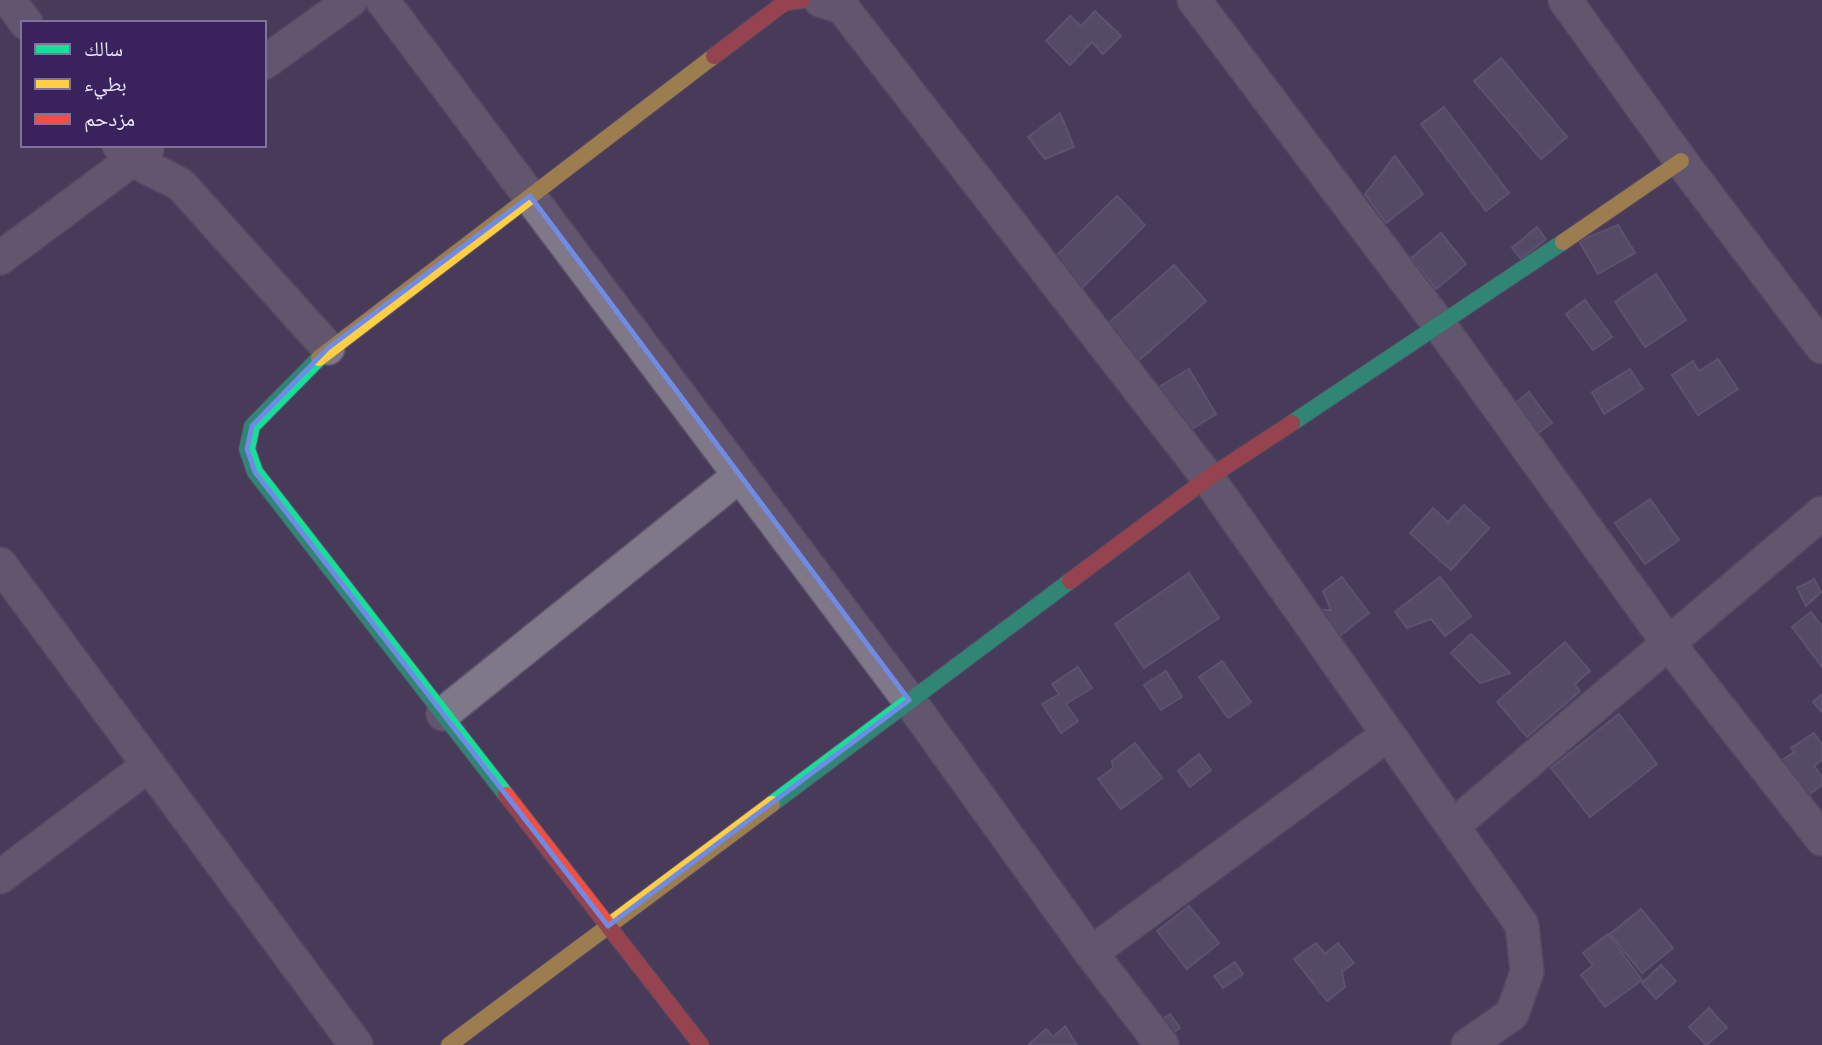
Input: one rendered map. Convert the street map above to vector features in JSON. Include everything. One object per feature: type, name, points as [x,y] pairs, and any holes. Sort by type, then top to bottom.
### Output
[{"type":"street","points":[[9,0],[25,21]]},
{"type":"street","points":[[266,62],[351,0]]},
{"type":"street","points":[[382,0],[909,700],[1090,953],[1162,1045]]},
{"type":"street","points":[[701,1045],[255,472],[247,449],[252,426],[328,348],[784,3],[802,0]]},
{"type":"street","points":[[820,0],[842,7],[1208,478],[1522,925],[1527,972],[1512,1014],[1468,1045]]},
{"type":"street","points":[[1565,0],[1681,162],[1822,347]]},
{"type":"street","points":[[1207,5],[1669,645],[1822,839]]},
{"type":"street","points":[[0,258],[133,150],[156,170],[181,185],[328,348]]},
{"type":"street","points":[[449,1045],[1208,478],[1441,327],[1681,162]]},
{"type":"street","points":[[443,715],[739,476]]},
{"type":"street","points":[[1454,825],[1822,513]]},
{"type":"street","points":[[0,564],[356,1045]]},
{"type":"street","points":[[1090,953],[1387,735]]},
{"type":"street","points":[[0,877],[149,765]]},
{"type":"highlighted area","points":[[530,196],[909,700],[608,926],[255,472],[247,449],[252,426],[328,348]]},
{"type":"building","points":[[1095,11],[1121,36],[1103,54],[1092,42],[1070,65],[1046,41],[1070,16],[1081,26]]},
{"type":"building","points":[[1501,58],[1567,137],[1541,159],[1474,81]]},
{"type":"building","points":[[1444,107],[1509,193],[1486,211],[1421,124]]},
{"type":"building","points":[[1060,113],[1074,147],[1045,159],[1028,137]]},
{"type":"building","points":[[1395,156],[1423,194],[1386,223],[1365,194]]},
{"type":"building","points":[[1117,196],[1145,225],[1079,291],[1050,262]]},
{"type":"building","points":[[1618,225],[1635,253],[1598,274],[1579,241]]},
{"type":"building","points":[[1537,227],[1546,239],[1521,259],[1512,248]]},
{"type":"building","points":[[1441,233],[1466,264],[1436,289],[1411,258]]},
{"type":"building","points":[[1174,265],[1206,301],[1135,364],[1103,328]]},
{"type":"building","points":[[1656,274],[1686,320],[1645,347],[1615,302]]},
{"type":"building","points":[[1585,300],[1612,337],[1593,350],[1566,314]]},
{"type":"building","points":[[1718,359],[1738,389],[1698,415],[1672,375],[1693,361],[1699,371]]},
{"type":"building","points":[[1189,369],[1216,414],[1184,434],[1157,388]]},
{"type":"building","points":[[1630,369],[1643,389],[1604,414],[1592,392]]},
{"type":"building","points":[[1529,392],[1552,423],[1534,436],[1512,406]]},
{"type":"building","points":[[1650,499],[1679,540],[1645,564],[1615,523]]},
{"type":"building","points":[[1464,505],[1489,528],[1451,570],[1410,533],[1433,508],[1448,522]]},
{"type":"building","points":[[1189,573],[1219,618],[1144,668],[1115,624]]},
{"type":"building","points":[[1342,577],[1369,613],[1332,642],[1318,610],[1331,610],[1323,591]]},
{"type":"building","points":[[1440,577],[1471,616],[1445,636],[1431,619],[1407,628],[1395,612]]},
{"type":"building","points":[[1814,579],[1821,592],[1806,606],[1797,588]]},
{"type":"building","points":[[1811,612],[1822,626],[1822,667],[1792,627]]},
{"type":"building","points":[[1471,634],[1510,673],[1480,683],[1451,653]]},
{"type":"building","points":[[1565,642],[1590,671],[1575,684],[1580,691],[1527,737],[1497,702]]},
{"type":"building","points":[[1222,661],[1251,702],[1228,718],[1199,677]]},
{"type":"building","points":[[1078,667],[1092,688],[1066,704],[1078,721],[1061,733],[1042,704],[1059,694],[1052,684]]},
{"type":"building","points":[[1166,671],[1182,697],[1161,710],[1144,685]]},
{"type":"building","points":[[1822,694],[1822,712],[1813,702]]},
{"type":"building","points":[[1619,714],[1657,764],[1590,817],[1551,768]]},
{"type":"building","points":[[1814,733],[1822,745],[1822,760],[1814,766],[1822,777],[1822,785],[1800,801],[1775,765],[1794,752],[1791,748]]},
{"type":"building","points":[[1135,743],[1162,778],[1121,809],[1098,779],[1113,768],[1112,761]]},
{"type":"building","points":[[1199,754],[1211,770],[1190,787],[1178,771]]},
{"type":"building","points":[[1189,906],[1219,943],[1187,969],[1157,931]]},
{"type":"building","points":[[1641,909],[1673,948],[1642,973],[1610,934]]},
{"type":"building","points":[[1608,934],[1642,980],[1605,1007],[1581,975],[1593,965],[1583,953]]},
{"type":"building","points":[[1316,943],[1325,954],[1338,943],[1354,963],[1342,972],[1345,987],[1327,1001],[1294,959]]},
{"type":"building","points":[[1235,962],[1243,974],[1223,988],[1214,976]]},
{"type":"building","points":[[1661,965],[1676,981],[1656,999],[1642,983]]},
{"type":"building","points":[[1709,1008],[1727,1028],[1706,1045],[1689,1027]]},
{"type":"building","points":[[1170,1014],[1180,1028],[1167,1037],[1158,1022]]},
{"type":"building","points":[[1065,1026],[1077,1045],[1028,1045],[1046,1029],[1053,1037]]},
{"type":"traffic: fast","points":[[1292,423],[1563,242]]},
{"type":"traffic: fast","points":[[319,358],[252,426],[247,449],[255,472],[506,795]]},
{"type":"traffic: fast","points":[[772,804],[1070,581]]},
{"type":"traffic: slow","points":[[319,358],[714,56]]},
{"type":"traffic: slow","points":[[1563,242],[1681,161]]},
{"type":"traffic: slow","points":[[449,1045],[772,804]]},
{"type":"traffic: jam","points":[[714,56],[784,3],[802,0]]},
{"type":"traffic: jam","points":[[1070,581],[1208,478],[1292,423]]},
{"type":"traffic: jam","points":[[506,795],[701,1045]]}]
